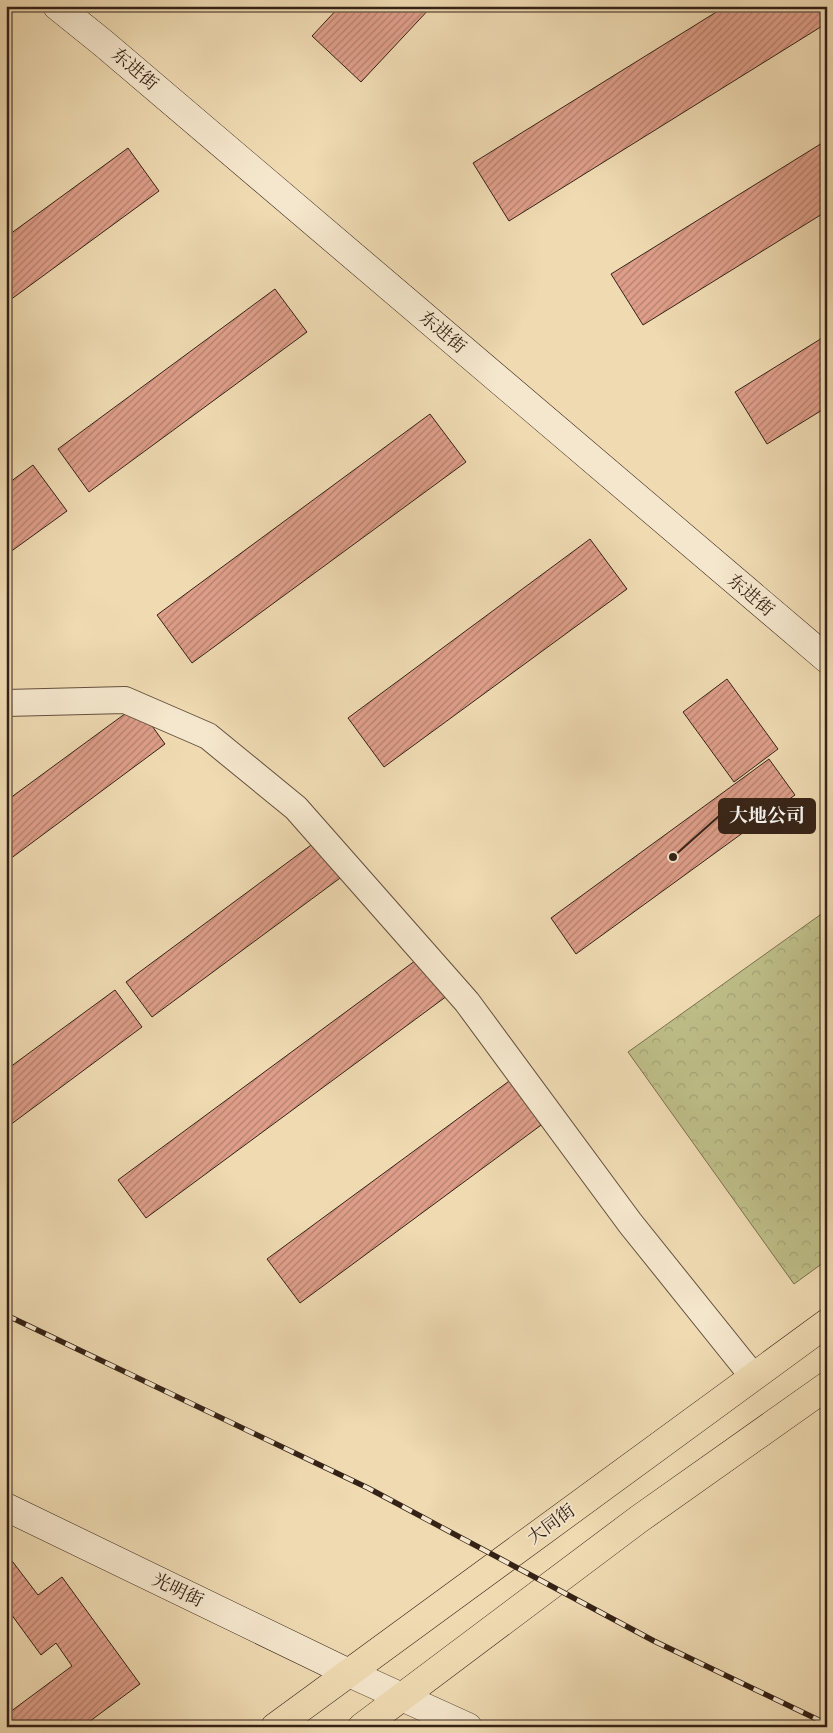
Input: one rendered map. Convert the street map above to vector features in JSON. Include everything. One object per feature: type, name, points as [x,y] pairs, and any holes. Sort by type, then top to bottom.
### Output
[{"type":"main road","name":"东进街","points":[[58,6],[104,43],[827,660]]},
{"type":"main road","name":"大同街","points":[[275,1727],[752,1376],[827,1323]]},
{"type":"main road","points":[[362,1727],[639,1519],[827,1386]]},
{"type":"main road","name":"光明街","points":[[6,1507],[349,1672],[468,1727]]},
{"type":"street","points":[[6,703],[125,700],[208,736],[296,808],[467,1002],[630,1223],[752,1376]]},
{"type":"green space","points":[[827,910],[827,1260],[794,1284],[628,1052]]},
{"type":"building","points":[[340,6],[432,6],[361,82],[312,36]]},
{"type":"building","points":[[726,6],[827,6],[827,23],[509,221],[473,163]]},
{"type":"building","points":[[827,140],[827,211],[643,325],[611,274]]},
{"type":"building","points":[[128,148],[159,191],[6,303],[6,237]]},
{"type":"building","points":[[275,289],[307,332],[89,492],[58,449]]},
{"type":"building","points":[[827,335],[827,407],[767,444],[735,392]]},
{"type":"building","points":[[430,414],[466,462],[192,663],[157,615]]},
{"type":"building","points":[[33,465],[67,511],[6,555],[6,485]]},
{"type":"building","points":[[590,539],[627,589],[384,767],[348,718]]},
{"type":"building","points":[[727,679],[778,749],[734,782],[683,712]]},
{"type":"building","points":[[137,705],[165,744],[6,862],[6,801]]},
{"type":"building","points":[[769,759],[795,795],[576,954],[551,918]]},
{"type":"building","points":[[326,834],[351,870],[152,1017],[126,982]]},
{"type":"building","points":[[423,955],[451,993],[146,1218],[118,1180]]},
{"type":"building","points":[[115,990],[142,1027],[6,1128],[6,1070]]},
{"type":"building","points":[[516,1076],[548,1120],[300,1303],[267,1259]]},
{"type":"building","points":[[6,1553],[38,1595],[62,1577],[140,1684],[82,1727],[6,1727],[6,1715],[72,1666],[56,1643],[41,1655],[11,1614],[6,1618]]},
{"type":"railway","points":[[6,1315],[368,1488],[654,1641],[827,1724]]},
{"type":"place","name":"大地公司","points":[[673,857]]}]
